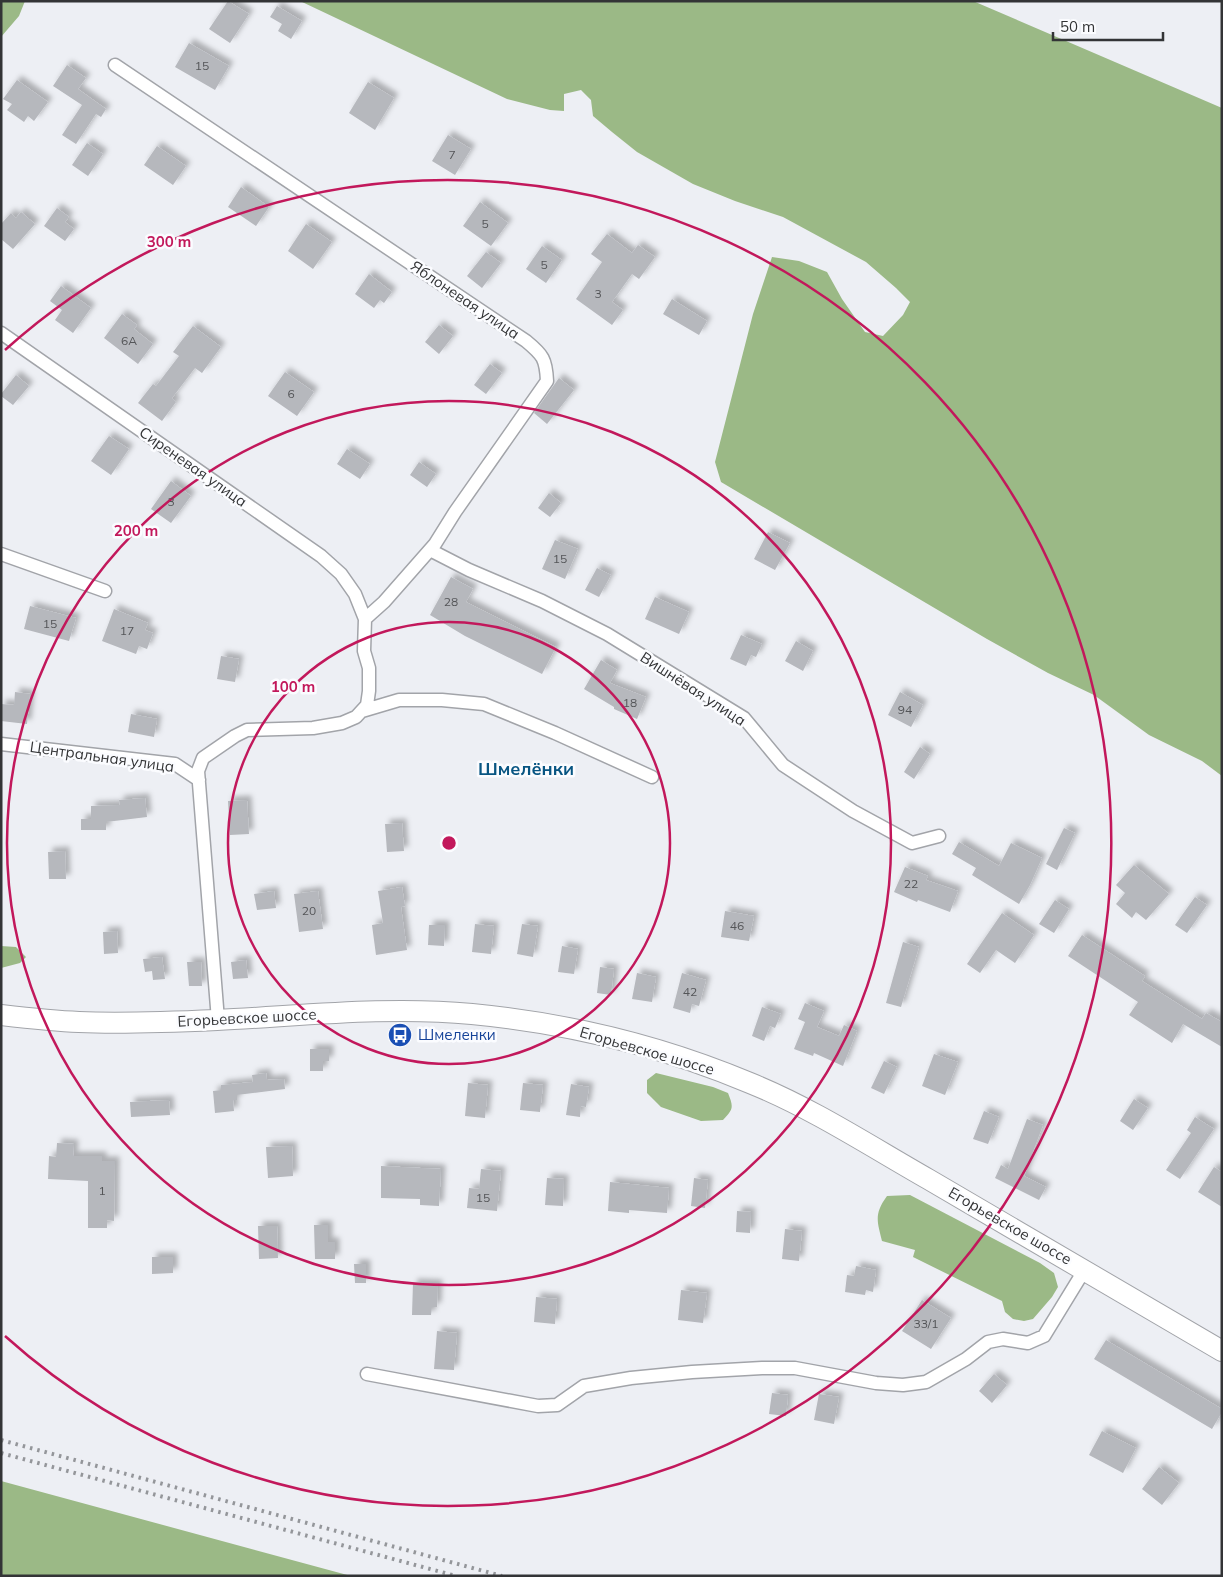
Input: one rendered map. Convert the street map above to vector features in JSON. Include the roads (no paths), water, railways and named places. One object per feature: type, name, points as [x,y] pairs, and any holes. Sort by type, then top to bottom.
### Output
[{"type":"main road","name":"Егорьевское шоссе","points":[[1,1015],[82,1022],[151,1023],[352,1012],[413,1011],[469,1014],[536,1022],[599,1035],[668,1053],[753,1084],[816,1114],[1085,1269],[1222,1351]]},
{"type":"street","name":"Яблоневая улица","points":[[115,65],[540,352],[546,366],[547,381],[455,512],[435,544],[384,602],[365,619]]},
{"type":"street","name":"Сиреневая улица","points":[[1,333],[320,556],[341,574],[355,594],[365,619]]},
{"type":"street","name":"Вишнёвая улица","points":[[430,550],[469,570],[542,601],[607,634],[744,718],[783,765],[853,811],[912,843],[939,836]]},
{"type":"street","points":[[1,554],[105,592]]},
{"type":"street","points":[[218,1020],[198,771],[203,758],[247,730],[314,728],[342,723],[356,717],[367,705],[369,692],[369,668],[364,651],[365,619]]},
{"type":"street","points":[[362,711],[398,700],[442,700],[484,704],[555,733],[652,777]]},
{"type":"street","name":"Центральная улица","points":[[1,744],[175,764],[199,780]]},
{"type":"street","points":[[367,1374],[538,1406],[557,1405],[584,1386],[631,1378],[710,1371],[795,1368],[876,1383],[903,1384],[926,1382],[966,1359],[988,1342],[1003,1340],[1028,1343],[1044,1336],[1085,1269]]},
{"type":"railway","points":[[1,1440],[502,1576]]},
{"type":"railway","points":[[1,1453],[456,1576]]},
{"type":"place","name":"Шмеленки","points":[[400,1035]]},
{"type":"district","name":"Шмелёнки","points":[[526,769]]}]
